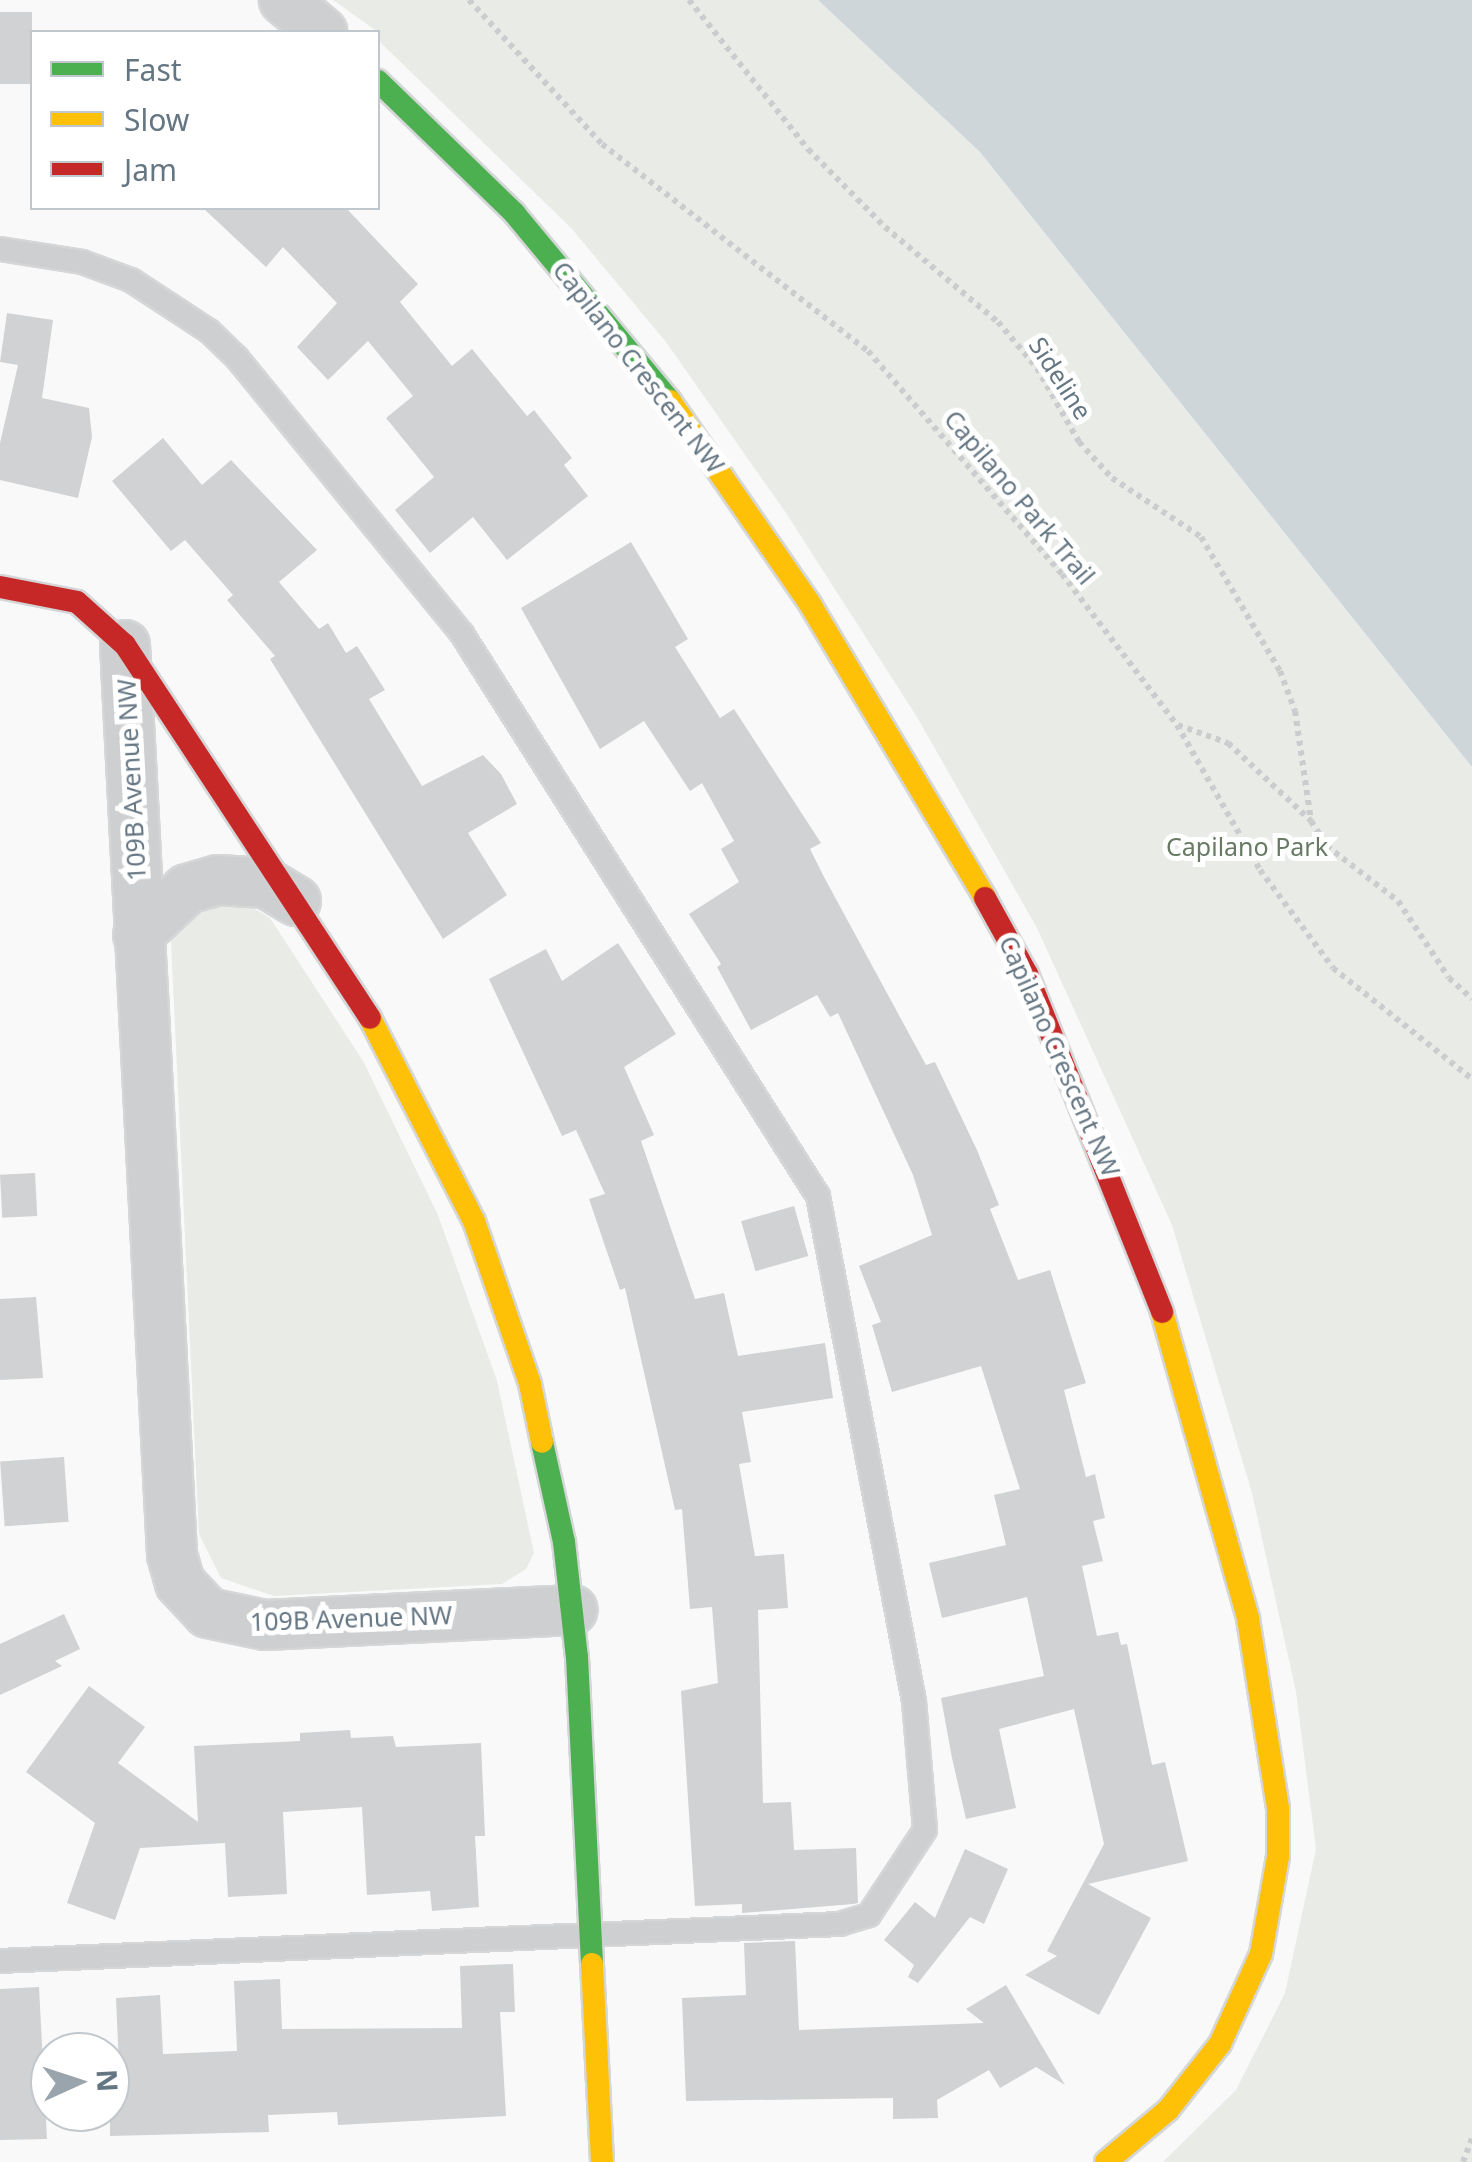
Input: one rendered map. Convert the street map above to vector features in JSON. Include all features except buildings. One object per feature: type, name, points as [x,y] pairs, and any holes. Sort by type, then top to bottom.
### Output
[{"type":"street","points":[[284,0],[320,30]]},
{"type":"street","name":"Capilano Crescent NW","points":[[380,83],[514,213],[582,291],[666,395],[810,604],[934,804],[1027,974],[1157,1292],[1248,1618],[1278,1808],[1278,1857],[1261,1954],[1220,2044],[1168,2110],[1106,2162]]},
{"type":"street","points":[[0,587],[77,602],[125,645]]},
{"type":"street","name":"109B Avenue NW","points":[[125,645],[172,1555],[180,1582],[208,1612],[264,1625],[573,1610]]},
{"type":"street","name":"109B Avenue NW","points":[[125,645],[381,1034],[474,1221],[530,1384],[573,1610],[602,2162]]},
{"type":"street","points":[[138,935],[188,889],[218,880],[266,883],[296,901]]},
{"type":"lane","points":[[0,248],[82,262],[132,280],[209,331],[237,358],[462,634],[587,821],[818,1196],[914,1700],[924,1830],[898,1880],[869,1915],[855,1920],[0,1961]]},
{"type":"path","name":"Capilano Park Trail","points":[[468,0],[602,144],[868,351],[1062,574],[1177,725],[1260,870],[1334,968],[1472,1079]]},
{"type":"path","name":"Sideline","points":[[689,0],[808,149],[884,227],[998,322],[1037,368],[1079,442],[1112,478],[1202,537],[1280,672],[1295,711],[1311,821]]},
{"type":"path","points":[[1177,725],[1228,743],[1311,821],[1327,846],[1398,901],[1450,978],[1472,999]]},
{"type":"path","points":[[1462,2162],[1472,2139]]},
{"type":"green space","name":"Capilano Park","points":[[333,0],[818,0],[980,152],[1472,767],[1472,2162],[1163,2162],[1236,2090],[1285,1993],[1316,1849],[1296,1692],[1252,1493],[1172,1225],[1037,928],[917,717],[786,513],[666,342],[572,229],[380,42],[380,30]]},
{"type":"green space","points":[[212,902],[243,902],[270,918],[363,1061],[438,1215],[497,1381],[534,1553],[526,1569],[502,1584],[274,1596],[221,1578],[199,1534],[171,941],[186,916]]},
{"type":"shaded area","points":[[818,0],[1472,0],[1472,767],[980,152]]},
{"type":"traffic: fast","points":[[380,83],[514,213],[670,401]]},
{"type":"traffic: fast","points":[[542,1442],[564,1542],[577,1657],[592,1964]]},
{"type":"traffic: slow","points":[[670,401],[810,604],[985,898]]},
{"type":"traffic: slow","points":[[370,1018],[474,1221],[530,1384],[542,1442]]},
{"type":"traffic: slow","points":[[1106,2162],[1168,2110],[1220,2044],[1261,1954],[1278,1857],[1278,1808],[1248,1618],[1162,1312]]},
{"type":"traffic: slow","points":[[592,1964],[602,2162]]},
{"type":"traffic: jam","points":[[0,587],[77,602],[125,645],[370,1018]]},
{"type":"traffic: jam","points":[[985,898],[1027,974],[1162,1312]]}]
